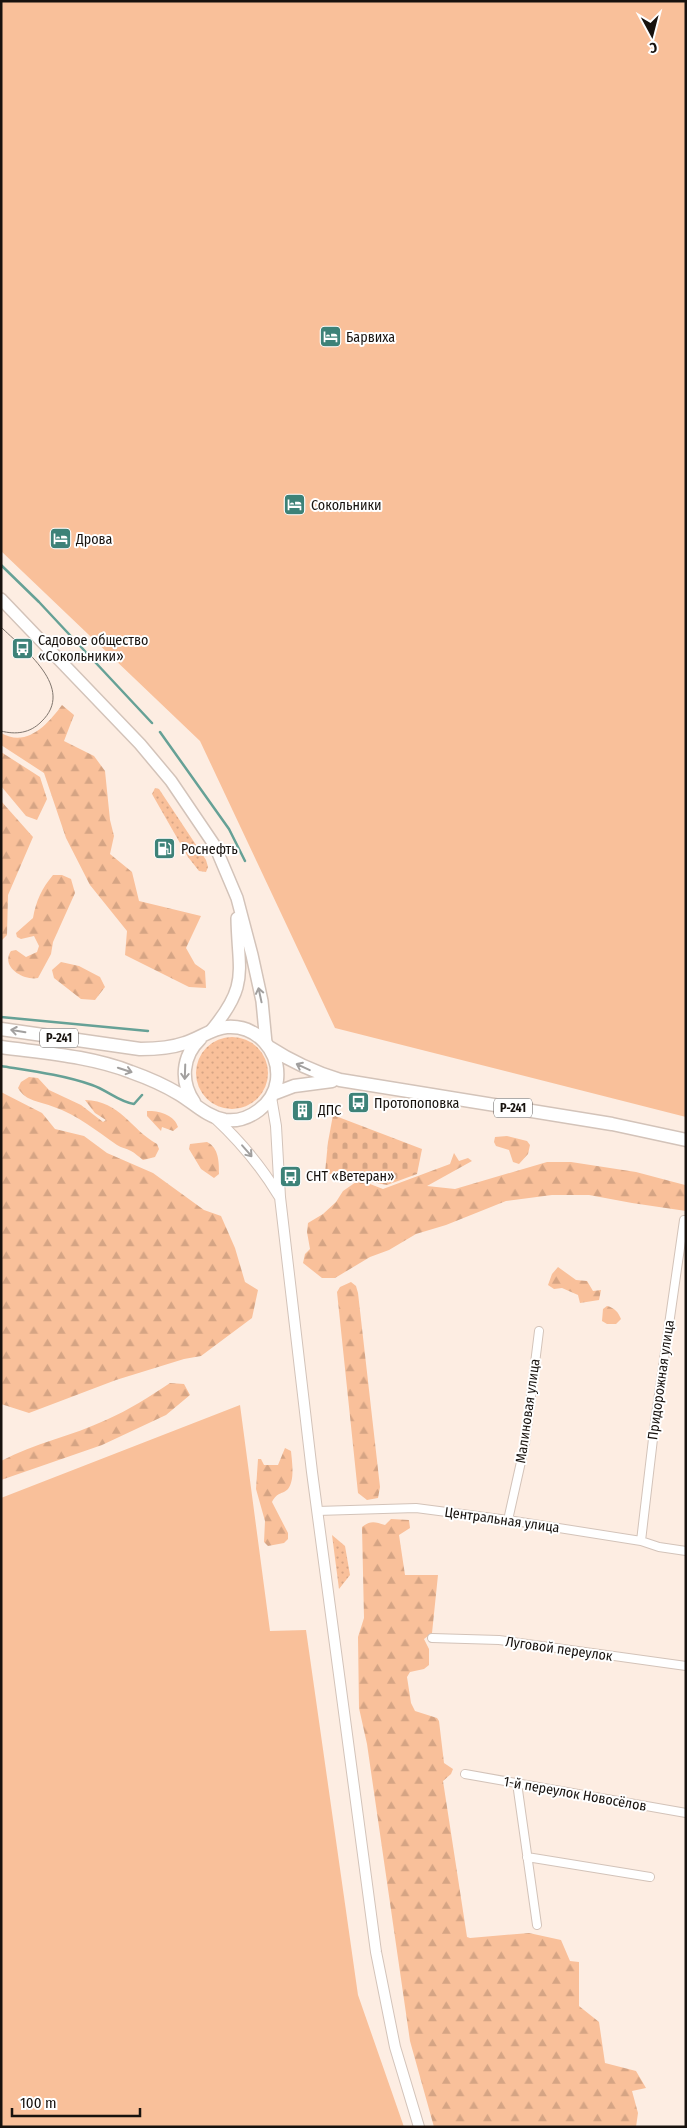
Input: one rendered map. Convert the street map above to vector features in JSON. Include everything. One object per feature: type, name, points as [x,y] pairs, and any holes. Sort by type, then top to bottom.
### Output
[{"type":"highway","name":"Р-241","points":[[1,1029],[140,1050],[163,1048],[185,1043],[227,1027],[239,1028],[251,1031],[291,1062],[315,1073],[340,1080],[612,1124],[686,1140]]},
{"type":"highway","points":[[201,1109],[187,1090],[184,1078],[188,1054],[195,1044],[207,1034]]},
{"type":"highway","points":[[268,1045],[275,1058],[278,1070],[277,1083],[272,1096]]},
{"type":"highway","name":"Р-241","points":[[1,1047],[77,1058],[130,1071],[172,1090],[213,1117],[226,1120],[240,1119],[254,1114],[265,1106],[272,1096],[309,1083],[340,1080]]},
{"type":"main road","points":[[1,599],[140,744],[171,781],[215,846],[237,898],[262,1001],[268,1045]]},
{"type":"main road","points":[[207,1034],[231,1003],[239,982],[240,956],[237,935],[237,898]]},
{"type":"main road","points":[[272,1096],[276,1126],[280,1197],[317,1511],[376,1952],[395,2046],[419,2127]]},
{"type":"main road","points":[[213,1117],[246,1149],[280,1197]]},
{"type":"street","name":"Придорожная улица","points":[[641,1541],[655,1422],[684,1220]]},
{"type":"street","name":"Малиновая улица","points":[[508,1520],[525,1444],[539,1331]]},
{"type":"street","name":"Центральная улица","points":[[317,1511],[416,1508],[641,1541],[665,1548],[686,1551]]},
{"type":"street","name":"Луговой переулок","points":[[432,1638],[499,1640],[686,1666]]},
{"type":"street","name":"1-й переулок Новосёлов","points":[[465,1774],[686,1814]]},
{"type":"street","points":[[517,1783],[537,1925]]},
{"type":"street","points":[[527,1857],[650,1877]]},
{"type":"green space","points":[[1,1],[686,1],[686,1117],[335,1028],[200,741],[1,551]]},
{"type":"green space","points":[[62,705],[74,715],[64,741],[94,756],[105,771],[110,820],[114,836],[110,854],[132,872],[139,901],[201,916],[186,948],[195,964],[205,971],[206,988],[189,987],[125,955],[127,931],[90,885],[66,838],[44,773],[1,745],[1,733],[20,738],[28,736],[50,720]]},
{"type":"green space","points":[[1,752],[40,777],[47,799],[37,820],[26,816],[1,786]]},
{"type":"green space","points":[[155,788],[159,789],[206,860],[208,867],[206,872],[199,871],[188,857],[152,794]]},
{"type":"green space","points":[[1,801],[33,837],[8,895],[7,935],[1,941]]},
{"type":"green space","points":[[53,875],[62,875],[71,879],[75,893],[53,942],[51,954],[38,978],[26,977],[15,972],[11,967],[8,957],[11,951],[16,950],[26,957],[37,952],[39,946],[34,936],[21,939],[17,937],[16,933],[33,918],[40,895]]},
{"type":"green space","points":[[61,962],[79,966],[100,977],[105,987],[95,1000],[81,999],[54,978],[52,970]]},
{"type":"green space","points":[[225,1037],[239,1037],[258,1047],[268,1066],[268,1080],[258,1099],[239,1109],[225,1109],[206,1099],[196,1080],[196,1066],[206,1047]]},
{"type":"green space","points":[[29,1077],[38,1078],[49,1090],[81,1105],[103,1122],[106,1120],[95,1113],[85,1100],[108,1105],[116,1110],[157,1144],[159,1149],[155,1157],[143,1160],[71,1114],[25,1096],[18,1088],[21,1082]]},
{"type":"green space","points":[[1,1092],[42,1113],[55,1129],[84,1136],[107,1153],[153,1173],[204,1210],[221,1216],[235,1248],[245,1282],[258,1290],[252,1318],[201,1356],[184,1359],[116,1380],[29,1413],[1,1404]]},
{"type":"green space","points":[[147,1111],[156,1111],[170,1116],[178,1127],[173,1131],[162,1127],[161,1131],[147,1116]]},
{"type":"green space","points":[[333,1115],[422,1149],[417,1174],[387,1185],[325,1173]]},
{"type":"green space","points":[[507,1136],[527,1141],[530,1145],[528,1154],[519,1164],[513,1162],[509,1150],[496,1146],[494,1142],[495,1137]]},
{"type":"green space","points":[[207,1142],[214,1148],[218,1160],[219,1174],[214,1178],[201,1169],[189,1149],[190,1144]]},
{"type":"green space","points":[[454,1153],[459,1161],[468,1158],[472,1161],[427,1186],[455,1189],[547,1162],[571,1162],[636,1172],[685,1185],[686,1211],[589,1195],[552,1195],[506,1201],[446,1225],[416,1234],[389,1250],[370,1257],[335,1278],[322,1278],[303,1263],[305,1254],[310,1249],[307,1232],[308,1223],[323,1214],[336,1202],[343,1191],[356,1182],[370,1184],[383,1189],[450,1164]]},
{"type":"green space","points":[[558,1267],[576,1280],[587,1281],[593,1291],[601,1290],[599,1300],[580,1303],[578,1295],[562,1288],[554,1289],[548,1285],[552,1274]]},
{"type":"green space","points":[[351,1282],[356,1286],[358,1293],[380,1487],[378,1498],[367,1500],[358,1493],[337,1292],[340,1287]]},
{"type":"green space","points":[[607,1306],[614,1309],[621,1319],[616,1324],[607,1324],[602,1321],[603,1309]]},
{"type":"green space","points":[[170,1383],[184,1384],[190,1395],[166,1415],[102,1445],[1,1480],[1,1461],[27,1449],[93,1426],[139,1403]]},
{"type":"green space","points":[[240,1405],[270,1631],[306,1630],[358,1995],[404,2127],[1,2127],[1,1498]]},
{"type":"green space","points":[[285,1448],[291,1451],[292,1481],[288,1489],[276,1496],[272,1502],[288,1533],[288,1539],[284,1543],[268,1546],[264,1542],[265,1521],[256,1489],[258,1459],[261,1459],[264,1465],[278,1465]]},
{"type":"green space","points":[[391,1519],[409,1520],[410,1528],[399,1535],[405,1575],[438,1575],[432,1633],[424,1639],[429,1649],[429,1665],[424,1669],[410,1672],[407,1677],[411,1703],[415,1711],[437,1718],[439,1721],[444,1763],[453,1769],[451,1774],[443,1781],[467,1937],[529,1933],[561,1940],[570,1961],[579,1962],[579,2006],[599,2022],[605,2063],[636,2071],[646,2088],[632,2091],[638,2113],[636,2127],[434,2127],[410,2041],[367,1744],[359,1708],[358,1637],[364,1618],[362,1527],[373,1522],[385,1525]]},
{"type":"green space","points":[[332,1535],[345,1546],[350,1575],[339,1589]]},
{"type":"waterway","points":[[1,565],[39,602],[152,723]]},
{"type":"waterway","points":[[160,732],[229,829],[245,861]]},
{"type":"waterway","points":[[1,1017],[148,1031]]},
{"type":"waterway","points":[[1,1066],[81,1082],[97,1087],[129,1103],[134,1104],[142,1095]]},
{"type":"tram line","points":[[1,627],[22,646],[43,670],[50,683],[53,696],[51,709],[37,726],[22,732],[1,731]]},
{"type":"place","name":"Барвиха","points":[[330,337]]},
{"type":"place","name":"Сокольники","points":[[295,505]]},
{"type":"place","name":"Дрова","points":[[60,539]]},
{"type":"place","name":"Садовое общество «Сокольники»","points":[[22,648]]},
{"type":"place","name":"Роснефть","points":[[165,849]]},
{"type":"place","name":"Протопоповка","points":[[358,1103]]},
{"type":"place","name":"ДПС","points":[[302,1110]]},
{"type":"place","name":"СНТ «Ветеран»","points":[[290,1176]]}]
